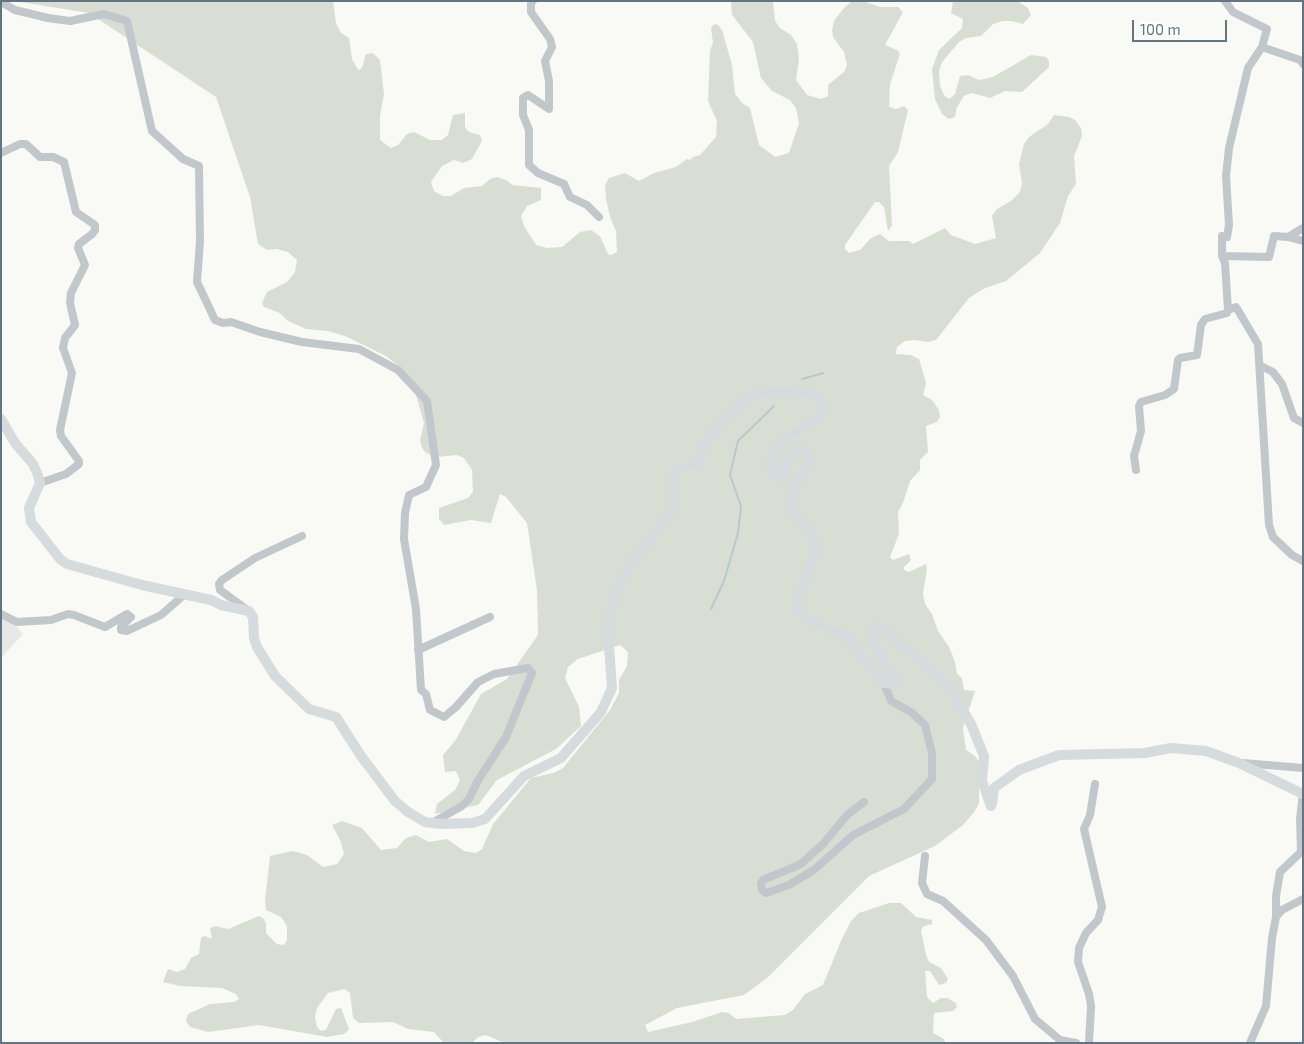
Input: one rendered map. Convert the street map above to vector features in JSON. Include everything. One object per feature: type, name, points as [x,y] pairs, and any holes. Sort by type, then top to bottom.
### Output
[{"type":"main road","points":[[1,419],[15,443],[34,464],[40,483],[30,508],[31,522],[52,551],[63,562],[142,585],[249,611],[253,617],[254,638],[257,647],[274,676],[309,709],[336,717],[383,788],[408,812],[432,824],[472,823],[485,819],[524,776],[561,758],[596,719],[607,703],[612,688],[608,633],[612,599],[632,562],[672,512],[675,500],[675,472],[680,467],[698,463],[708,440],[722,422],[748,397],[761,393],[797,391],[814,395],[822,402],[822,410],[819,416],[781,441],[774,451],[770,463],[772,475],[778,478],[783,475],[787,463],[795,452],[804,450],[810,457],[808,466],[794,486],[790,502],[792,510],[810,529],[816,542],[814,558],[798,596],[797,610],[802,616],[845,636],[884,684],[894,684],[897,678],[886,665],[873,639],[872,631],[876,628],[885,631],[930,669],[952,691],[971,724],[984,756],[982,781],[991,806],[994,788],[1018,770],[1059,755],[1074,753],[1110,755],[1145,753],[1171,748],[1189,748],[1206,751],[1239,762],[1303,794]]},
{"type":"street","points":[[533,1],[531,3],[531,12],[550,39],[552,46],[545,61],[549,81],[549,109],[528,94],[523,98],[523,115],[529,130],[529,165],[538,173],[564,184],[570,197],[587,205],[599,217]]},
{"type":"street","points":[[1225,1],[1233,12],[1267,28],[1262,47],[1248,68],[1229,148],[1226,176],[1229,226],[1227,237],[1222,236],[1222,256],[1225,263],[1228,310]]},
{"type":"street","points":[[1,2],[16,10],[48,18],[70,21],[104,14],[127,20],[152,131],[183,159],[199,166],[200,241],[197,282],[215,320],[223,323],[231,322],[260,332],[302,342],[359,349],[398,370],[427,401],[436,466],[426,487],[409,495],[405,513],[404,539],[416,609],[420,690],[426,694],[430,710],[444,717],[456,707],[478,682],[494,674],[528,668],[532,673],[506,737],[477,782],[469,799],[462,806],[432,824]]},
{"type":"street","points":[[1262,47],[1300,60],[1303,64]]},
{"type":"street","points":[[1,153],[20,144],[26,144],[40,157],[53,158],[64,162],[76,212],[95,225],[95,230],[92,234],[79,244],[78,248],[85,259],[85,265],[70,303],[75,325],[65,338],[63,348],[72,373],[60,430],[61,436],[79,461],[66,474],[40,483]]},
{"type":"street","points":[[1288,237],[1303,228]]},
{"type":"street","points":[[1222,256],[1269,257],[1274,236],[1303,241]]},
{"type":"street","points":[[1136,470],[1134,456],[1141,431],[1139,406],[1141,402],[1165,395],[1174,389],[1178,360],[1198,355],[1201,325],[1206,319],[1227,313],[1228,310],[1236,307],[1258,344],[1261,366],[1268,525],[1273,537],[1292,555],[1303,561]]},
{"type":"street","points":[[1261,366],[1273,372],[1282,384],[1294,418],[1303,423]]},
{"type":"street","points":[[249,611],[220,590],[219,584],[255,558],[302,536]]},
{"type":"street","points":[[1,614],[17,622],[51,620],[68,614],[105,627],[127,614],[130,617],[121,627],[121,630],[127,631],[162,615],[185,594]]},
{"type":"street","points":[[418,650],[490,617]]},
{"type":"street","points":[[864,802],[847,815],[824,843],[801,864],[763,880],[760,887],[762,890],[766,892],[789,885],[815,869],[854,835],[904,809],[932,779],[932,753],[925,725],[911,712],[891,701],[884,684]]},
{"type":"street","points":[[1239,762],[1303,768]]},
{"type":"street","points":[[1089,1043],[1090,994],[1078,962],[1079,948],[1086,933],[1098,920],[1102,907],[1084,829],[1090,815],[1095,784]]},
{"type":"street","points":[[1250,1043],[1266,1006],[1280,872],[1301,852],[1300,819],[1303,794]]},
{"type":"street","points":[[925,856],[922,884],[928,894],[943,901],[986,940],[1013,976],[1035,1020],[1060,1040],[1076,1043]]},
{"type":"street","points":[[1276,917],[1282,910],[1303,899]]},
{"type":"shaded area","points":[[14,1],[333,1],[336,23],[341,33],[349,38],[352,59],[357,68],[359,70],[362,68],[366,54],[373,53],[380,60],[384,94],[380,116],[380,140],[391,148],[398,145],[407,134],[414,132],[430,140],[442,140],[448,135],[453,115],[465,113],[465,127],[469,132],[480,135],[482,141],[472,159],[463,163],[454,160],[442,166],[431,182],[434,191],[443,196],[451,196],[464,188],[482,186],[490,179],[497,177],[506,180],[512,185],[541,188],[541,200],[527,206],[521,216],[524,226],[536,245],[547,248],[562,247],[580,232],[591,230],[600,236],[608,254],[611,255],[617,252],[616,231],[610,217],[606,199],[605,185],[609,178],[625,173],[639,181],[654,173],[676,167],[687,159],[690,160],[700,155],[716,137],[717,121],[708,101],[710,50],[713,43],[711,28],[713,25],[717,24],[722,30],[732,65],[735,94],[742,103],[750,108],[759,145],[775,157],[789,153],[799,123],[796,108],[790,100],[772,91],[761,78],[753,42],[732,15],[731,1],[773,1],[775,21],[780,28],[791,35],[797,44],[799,59],[796,80],[807,95],[821,99],[828,96],[828,85],[844,72],[847,65],[844,52],[833,37],[832,30],[834,21],[844,8],[852,1],[863,1],[880,7],[898,7],[903,12],[885,45],[897,50],[900,54],[890,84],[889,107],[896,109],[904,106],[908,110],[898,152],[889,166],[892,226],[888,231],[884,207],[879,202],[875,202],[845,245],[845,249],[849,253],[860,250],[871,238],[880,234],[889,241],[909,241],[913,244],[945,228],[951,235],[975,244],[996,238],[992,216],[997,209],[1011,201],[1020,192],[1022,183],[1019,164],[1024,144],[1029,137],[1048,124],[1054,115],[1069,117],[1075,120],[1081,128],[1082,136],[1074,156],[1076,184],[1068,196],[1060,223],[1040,253],[1006,281],[985,288],[969,298],[936,340],[928,342],[905,341],[897,347],[896,351],[896,354],[911,355],[919,359],[926,383],[923,395],[932,400],[939,410],[940,417],[937,422],[926,426],[928,452],[920,460],[920,470],[910,481],[898,512],[899,534],[890,557],[893,560],[909,554],[911,560],[904,567],[904,570],[909,572],[926,564],[927,569],[923,593],[925,604],[932,614],[938,631],[949,647],[957,674],[962,678],[964,690],[975,691],[963,728],[966,750],[975,756],[979,762],[979,803],[963,825],[935,846],[869,876],[767,978],[744,995],[677,1008],[645,1025],[648,1032],[692,1022],[722,1012],[729,1013],[736,1019],[785,1015],[793,1010],[805,994],[823,985],[851,921],[859,913],[889,903],[901,903],[916,917],[932,920],[932,924],[924,926],[921,930],[926,955],[929,962],[941,968],[948,979],[946,983],[939,985],[930,971],[925,971],[927,997],[933,1003],[941,998],[947,998],[956,1003],[957,1007],[953,1011],[934,1013],[933,1033],[944,1039],[945,1043],[504,1043],[486,1035],[478,1037],[472,1043],[444,1043],[434,1032],[408,1029],[393,1022],[359,1023],[353,1018],[350,993],[345,989],[328,993],[317,1008],[315,1017],[317,1027],[321,1031],[326,1030],[336,1009],[341,1008],[349,1029],[344,1034],[327,1037],[259,1025],[208,1032],[190,1027],[186,1021],[188,1014],[210,1004],[234,1002],[239,999],[236,994],[222,988],[180,986],[163,982],[168,969],[177,972],[185,969],[191,958],[199,954],[201,938],[204,936],[212,939],[210,928],[216,926],[228,929],[259,916],[264,919],[266,933],[277,944],[284,945],[287,940],[287,926],[281,917],[266,910],[265,901],[270,856],[293,851],[307,855],[323,867],[337,864],[344,854],[341,842],[332,825],[342,821],[362,828],[381,850],[397,848],[406,838],[416,835],[429,842],[447,839],[464,851],[476,853],[482,849],[493,824],[531,778],[553,773],[563,768],[610,710],[619,693],[619,680],[627,666],[628,652],[620,645],[578,659],[568,667],[565,678],[579,707],[581,726],[556,749],[497,780],[478,805],[435,814],[437,804],[455,790],[460,780],[456,771],[445,772],[443,755],[455,741],[481,694],[507,679],[538,635],[537,590],[527,523],[506,497],[500,494],[491,523],[471,520],[444,525],[439,519],[439,508],[468,498],[473,492],[472,470],[464,458],[457,455],[437,457],[426,453],[422,448],[420,440],[424,423],[413,384],[400,367],[386,356],[345,336],[328,331],[306,329],[288,321],[280,313],[264,307],[262,303],[267,292],[287,282],[295,272],[297,260],[288,252],[277,249],[267,250],[258,244],[250,197],[216,97],[89,13]]},
{"type":"shaded area","points":[[953,1],[1017,1],[1028,8],[1031,15],[1023,24],[1003,21],[993,24],[981,36],[966,38],[959,42],[942,62],[939,71],[940,86],[944,95],[949,99],[955,94],[960,76],[968,75],[979,80],[993,77],[1031,55],[1046,57],[1049,61],[1049,67],[1022,92],[1005,91],[990,98],[972,93],[964,96],[957,107],[955,117],[949,119],[942,114],[935,99],[932,69],[939,50],[962,28],[963,19],[951,13]]},
{"type":"shaded area","points":[[7,615],[23,634],[1,658],[1,617]]},
{"type":"waterway","points":[[802,379],[823,373]]},
{"type":"waterway","points":[[711,609],[724,581],[738,533],[741,506],[730,475],[738,441],[774,406]]}]
